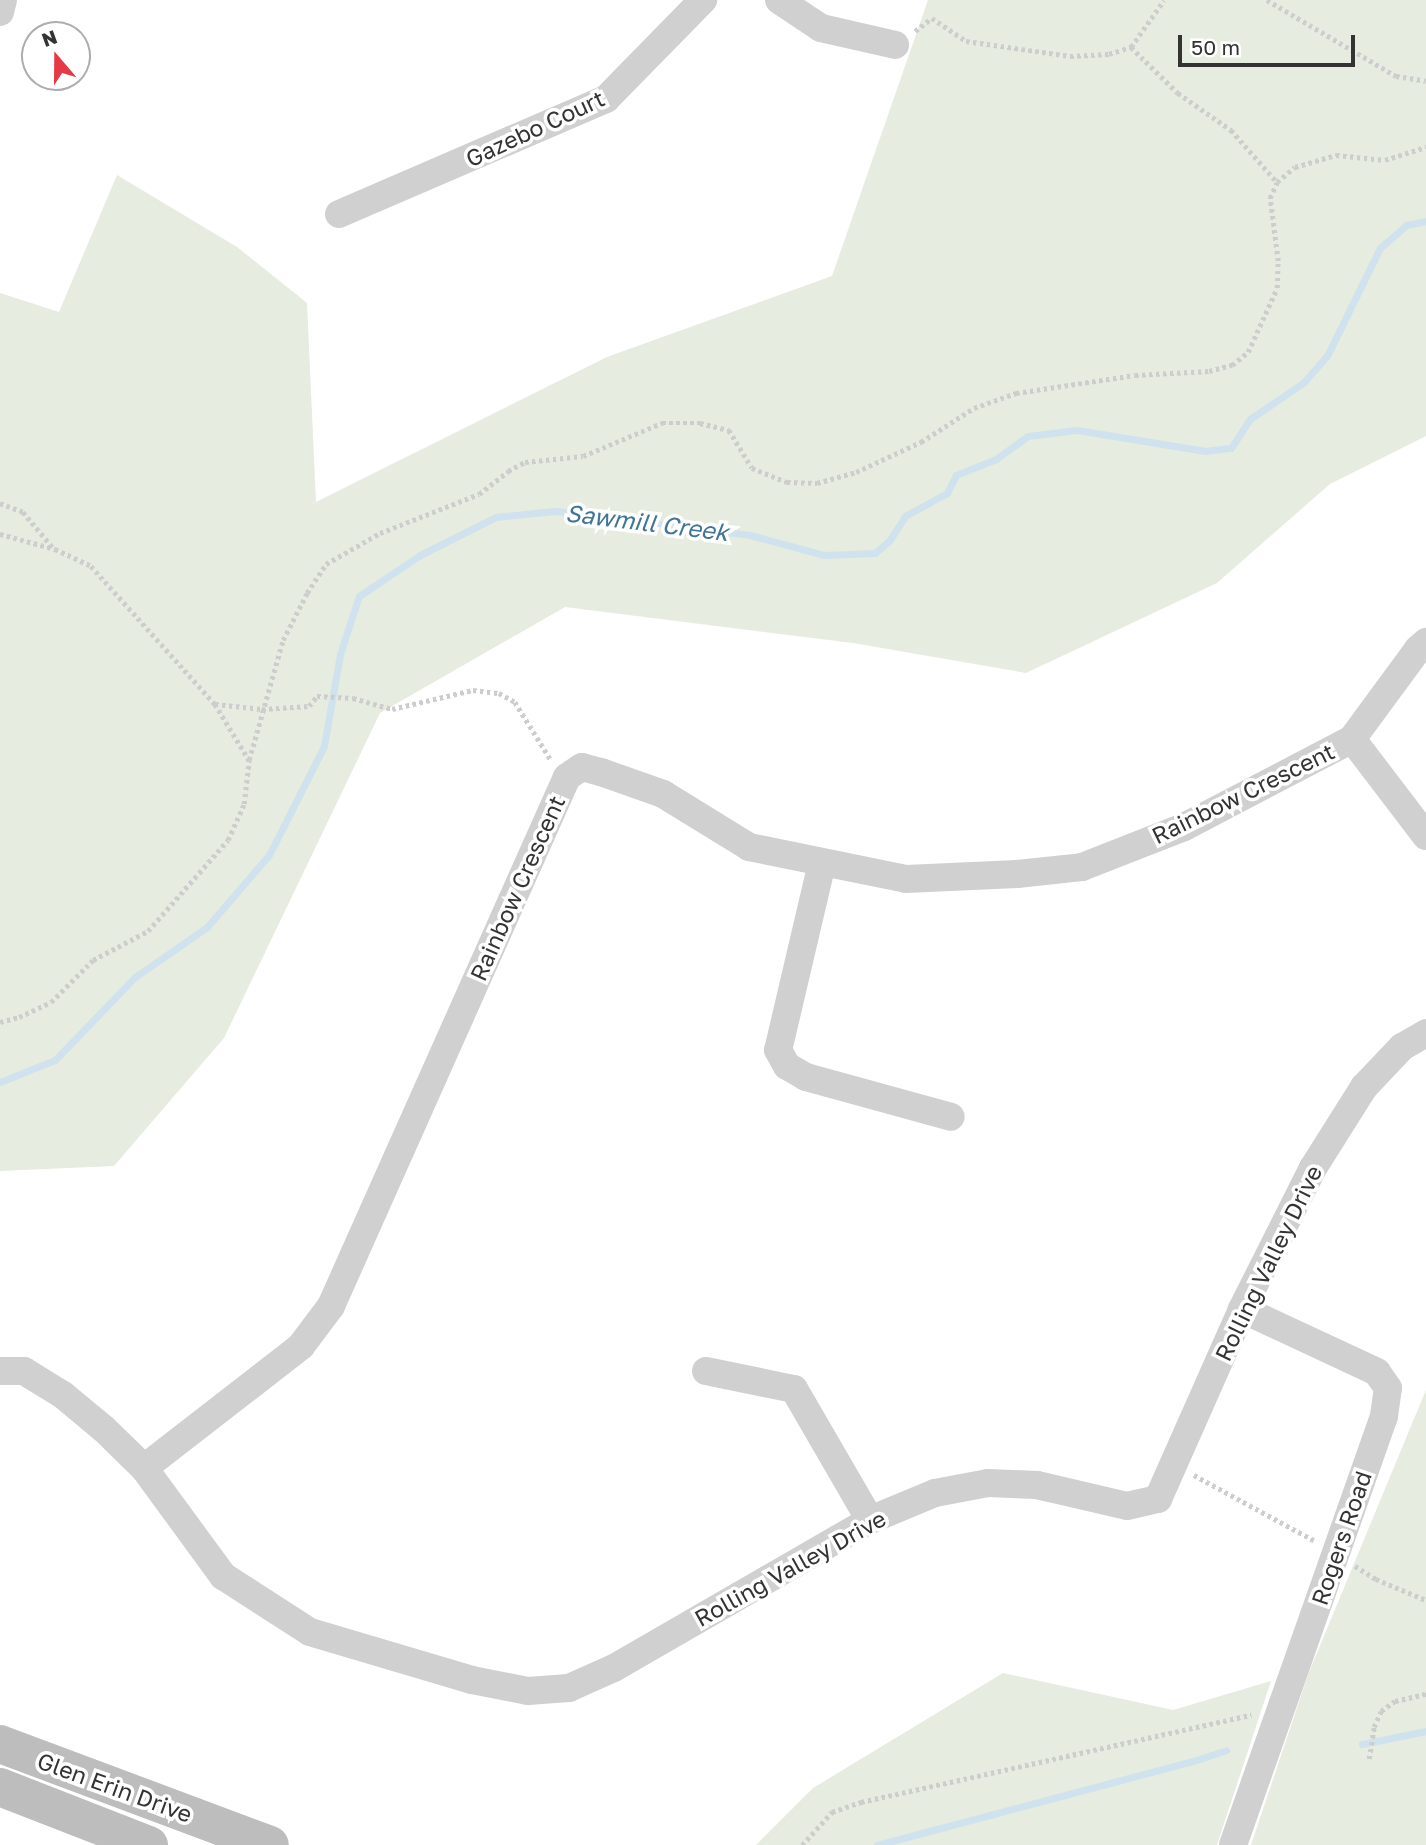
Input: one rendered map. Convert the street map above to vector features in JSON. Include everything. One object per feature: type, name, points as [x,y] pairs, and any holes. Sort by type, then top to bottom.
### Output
[{"type":"street","points":[[0,12],[3,0]]},
{"type":"street","name":"Gazebo Court","points":[[339,214],[606,99],[702,0]]},
{"type":"street","points":[[779,0],[821,28],[895,45]]},
{"type":"street","name":"Rainbow Crescent","points":[[144,1468],[301,1346],[331,1306],[564,782],[582,767],[663,794],[749,847],[822,863],[906,879],[1017,874],[1082,867],[1184,827],[1352,739],[1418,649],[1426,642]]},
{"type":"street","points":[[1352,739],[1426,836]]},
{"type":"street","points":[[822,863],[778,1050],[787,1066],[806,1077],[951,1117]]},
{"type":"street","name":"Rolling Valley Drive","points":[[0,1371],[24,1371],[63,1395],[144,1468],[223,1576],[310,1632],[472,1680],[528,1690],[569,1688],[614,1668],[870,1520],[935,1493],[988,1483],[1037,1485],[1127,1506],[1158,1499],[1242,1309],[1313,1168],[1364,1087],[1402,1047],[1426,1033]]},
{"type":"street","name":"Rogers Road","points":[[1233,1845],[1384,1416],[1388,1388],[1377,1372],[1242,1309]]},
{"type":"street","points":[[706,1371],[794,1389],[870,1520]]},
{"type":"street","name":"Glen Erin Drive","points":[[0,1744],[270,1845]]},
{"type":"street","name":"Glen Erin Drive","points":[[0,1787],[149,1845]]},
{"type":"path","points":[[895,45],[932,18],[966,41],[1057,54],[1109,54],[1131,47],[1164,0]]},
{"type":"path","points":[[1267,0],[1396,76],[1426,81]]},
{"type":"path","points":[[1131,47],[1178,93],[1231,130],[1277,182]]},
{"type":"path","points":[[0,1022],[19,1017],[51,1002],[93,960],[148,931],[228,840],[244,804],[249,760],[283,640],[307,593],[326,564],[380,533],[479,494],[508,471],[525,462],[583,456],[662,423],[699,424],[729,430],[752,468],[787,482],[817,483],[867,467],[921,442],[974,408],[1016,393],[1135,374],[1209,371],[1232,365],[1248,352],[1277,288],[1278,261],[1270,198],[1277,182],[1295,167],[1336,155],[1385,160],[1426,147]]},
{"type":"path","points":[[0,503],[23,512],[55,550]]},
{"type":"path","points":[[0,534],[55,550],[91,566],[215,704],[249,760]]},
{"type":"path","points":[[215,704],[262,709],[309,706],[317,696],[360,701],[392,709],[473,690],[499,693],[515,702],[564,782]]},
{"type":"path","points":[[1174,1465],[1336,1553],[1376,1579],[1426,1600]]},
{"type":"path","points":[[1369,1759],[1374,1727],[1381,1711],[1395,1701],[1426,1694]]},
{"type":"path","points":[[802,1845],[832,1812],[861,1802],[1281,1709]]},
{"type":"shaded area","points":[[928,0],[1426,0],[1426,436],[1330,484],[1217,583],[1026,673],[853,643],[565,607],[380,713],[224,1038],[114,1166],[0,1171],[0,293],[59,312],[117,175],[237,247],[307,303],[316,502],[607,357],[832,276]]},
{"type":"shaded area","points":[[1426,1390],[1426,1845],[1251,1845],[1309,1672]]},
{"type":"shaded area","points":[[1003,1673],[1173,1710],[1271,1681],[1217,1845],[756,1845],[813,1788]]},
{"type":"waterway","name":"Sawmill Creek","points":[[0,1082],[55,1060],[135,977],[207,927],[269,855],[324,746],[340,654],[359,596],[420,555],[496,517],[555,511],[750,535],[824,555],[875,553],[889,541],[905,516],[947,493],[956,475],[996,459],[1028,436],[1077,430],[1205,451],[1231,448],[1250,419],[1304,382],[1327,356],[1380,248],[1406,225],[1426,221]]},
{"type":"waterway","points":[[1362,1744],[1426,1731]]},
{"type":"waterway","points":[[877,1845],[1190,1762],[1226,1750]]}]
